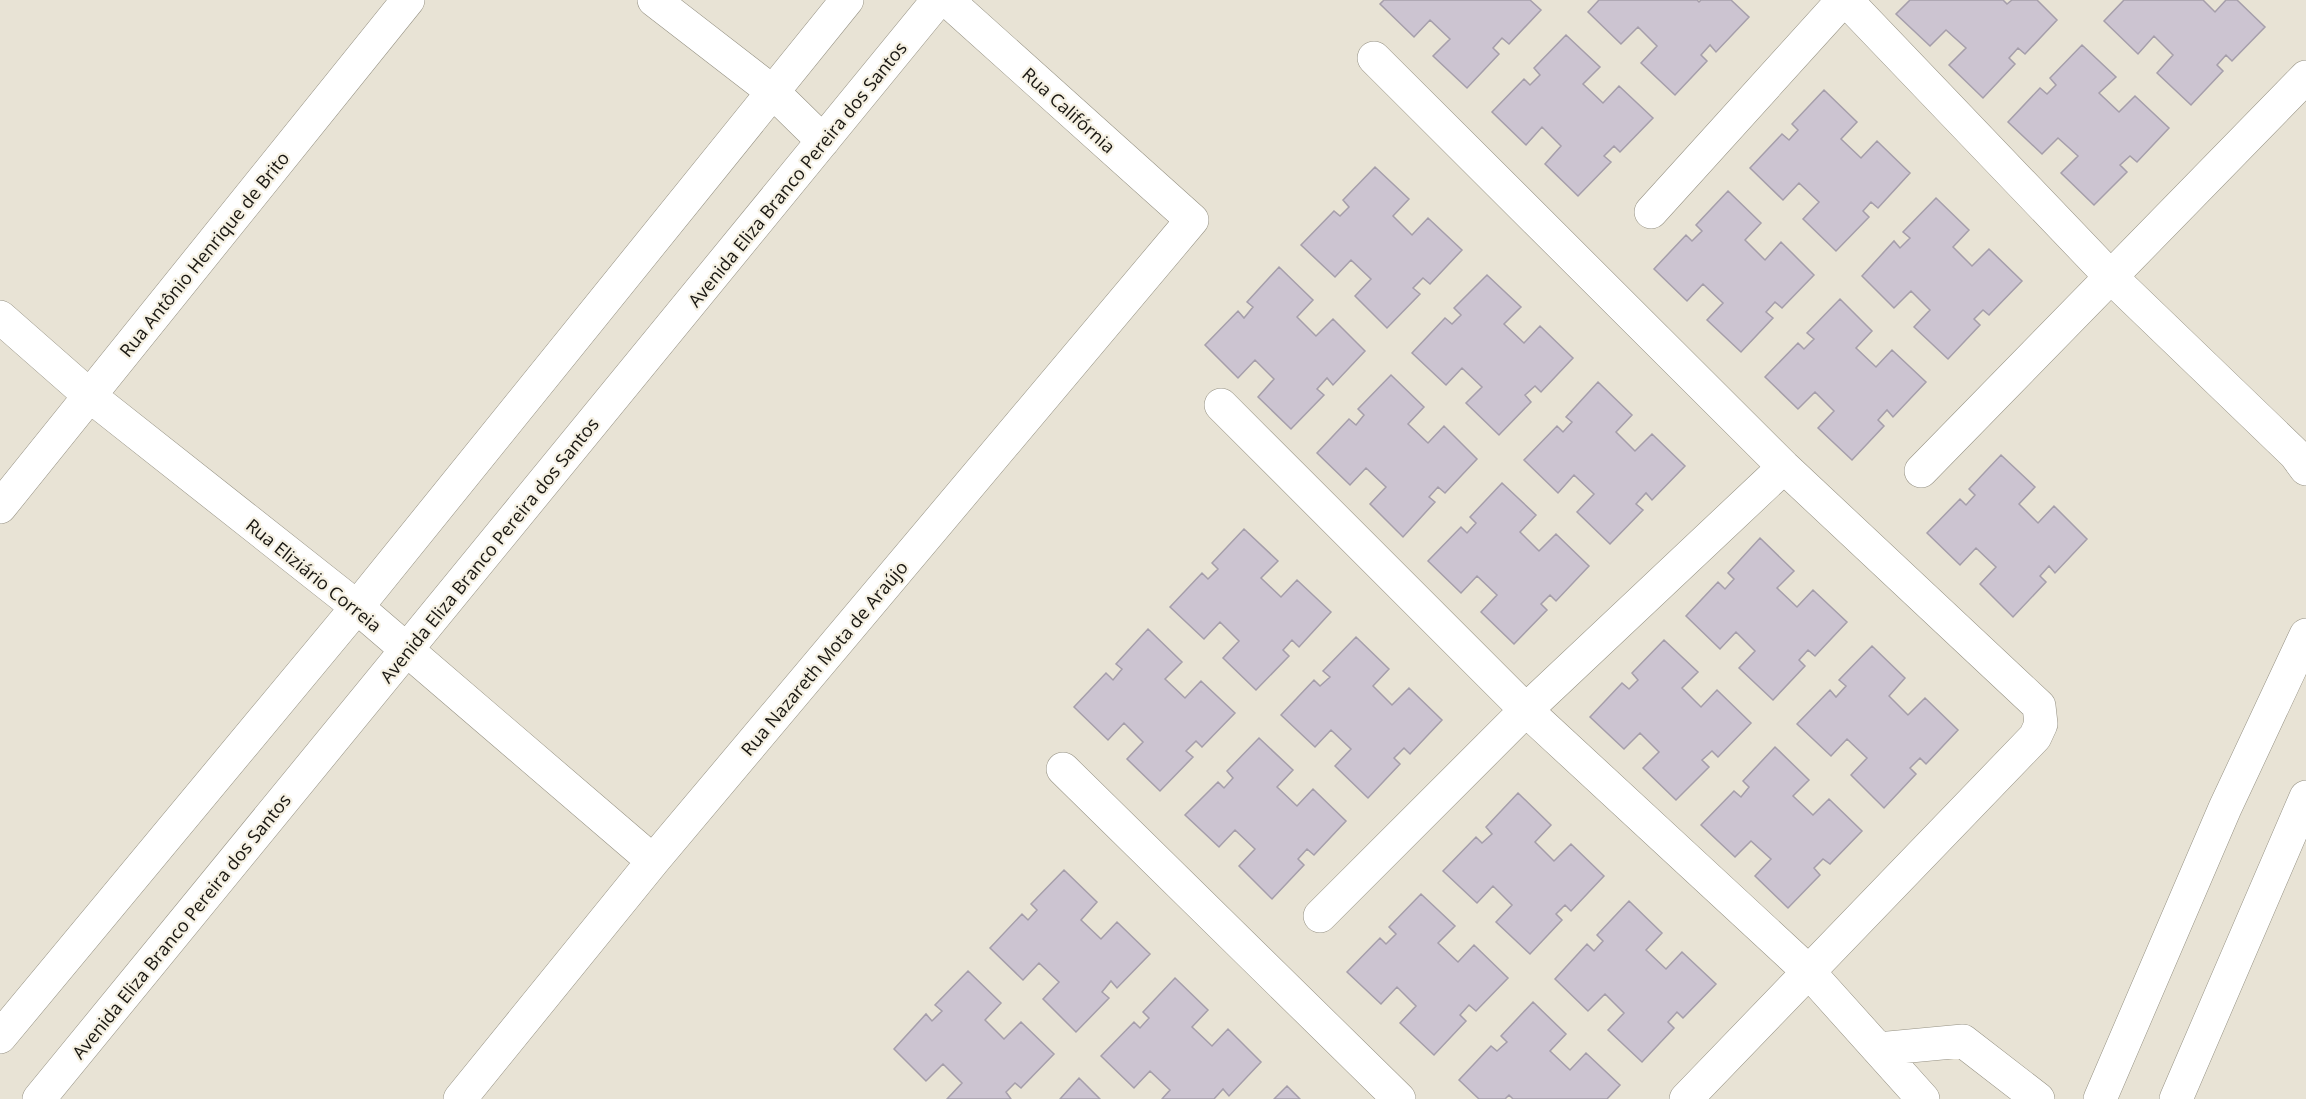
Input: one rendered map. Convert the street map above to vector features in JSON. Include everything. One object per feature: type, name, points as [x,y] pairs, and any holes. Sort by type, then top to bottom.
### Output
[{"type":"street","name":"Rua Antônio Henrique de Brito","points":[[0,507],[408,0]]},
{"type":"street","points":[[654,0],[773,92],[823,141]]},
{"type":"street","points":[[0,1037],[357,608],[847,0]]},
{"type":"street","name":"Avenida Eliza Branco Pereira dos Santos","points":[[39,1099],[407,652],[938,0]]},
{"type":"street","name":"Rua Califórnia","points":[[947,0],[1192,220]]},
{"type":"street","points":[[1651,212],[1845,0],[2111,277],[2295,454],[2306,469]]},
{"type":"street","points":[[1374,58],[1784,466],[2037,702],[2041,724],[2035,737],[1686,1099]]},
{"type":"street","points":[[1921,471],[2306,77]]},
{"type":"street","name":"Rua Nazareth Mota de Araújo","points":[[460,1099],[653,861],[1192,220]]},
{"type":"street","name":"Rua Eliziário Correia","points":[[0,317],[90,396],[357,608],[653,861]]},
{"type":"street","points":[[1221,405],[1526,710],[1809,971],[1923,1099]]},
{"type":"street","points":[[1320,916],[1526,710],[1784,466]]},
{"type":"street","points":[[2100,1099],[2225,808],[2306,635]]},
{"type":"street","points":[[1063,769],[1399,1099]]},
{"type":"street","points":[[2176,1099],[2306,797]]},
{"type":"street","points":[[1878,1049],[1963,1041],[2038,1099]]},
{"type":"building","points":[[1384,0],[1530,0],[1541,10],[1509,44],[1502,38],[1493,48],[1499,54],[1467,88],[1433,56],[1450,39],[1430,20],[1414,37],[1380,4]]},
{"type":"building","points":[[1599,0],[1697,0],[1699,2],[1701,0],[1731,0],[1749,17],[1716,52],[1710,45],[1701,55],[1707,61],[1675,95],[1641,63],[1657,46],[1638,27],[1621,44],[1588,12]]},
{"type":"building","points":[[1910,0],[2003,0],[2007,4],[2012,0],[2037,0],[2057,20],[2025,54],[2018,48],[2009,58],[2015,64],[1983,98],[1949,65],[1966,48],[1946,30],[1930,46],[1896,14]]},
{"type":"building","points":[[2124,0],[2203,0],[2215,12],[2226,0],[2237,0],[2265,27],[2232,61],[2226,55],[2217,65],[2223,71],[2191,105],[2157,73],[2173,55],[2154,36],[2138,54],[2104,21]]},
{"type":"building","points":[[1566,35],[1600,67],[1583,84],[1603,103],[1619,86],[1653,118],[1620,152],[1614,146],[1604,156],[1611,162],[1578,196],[1545,164],[1561,146],[1542,127],[1526,145],[1492,112],[1524,79],[1530,85],[1540,75],[1534,68]]},
{"type":"building","points":[[2082,45],[2116,77],[2099,93],[2119,112],[2135,96],[2169,128],[2137,162],[2130,156],[2120,165],[2127,172],[2094,205],[2061,173],[2078,156],[2058,138],[2042,154],[2008,122],[2040,88],[2047,94],[2056,85],[2050,78]]},
{"type":"building","points":[[1824,90],[1857,122],[1841,139],[1861,158],[1877,141],[1910,173],[1878,208],[1871,202],[1863,211],[1869,217],[1836,251],[1803,219],[1819,202],[1799,183],[1783,200],[1750,168],[1782,134],[1789,140],[1798,130],[1792,124]]},
{"type":"building","points":[[1375,167],[1409,199],[1393,216],[1412,235],[1428,218],[1462,250],[1430,284],[1423,278],[1413,288],[1420,294],[1387,328],[1355,296],[1371,279],[1351,260],[1335,277],[1301,245],[1334,211],[1340,216],[1349,207],[1343,200]]},
{"type":"building","points":[[1728,191],[1761,223],[1745,240],[1765,260],[1781,242],[1814,275],[1782,308],[1775,302],[1766,312],[1773,318],[1741,352],[1707,320],[1723,303],[1703,284],[1687,301],[1654,269],[1686,235],[1692,241],[1702,231],[1696,225]]},
{"type":"building","points":[[1936,198],[1969,230],[1953,247],[1972,266],[1989,249],[2022,281],[1989,315],[1983,310],[1974,319],[1980,325],[1948,359],[1914,327],[1930,310],[1911,291],[1894,308],[1862,276],[1894,241],[1900,248],[1910,238],[1903,232]]},
{"type":"building","points":[[1279,267],[1313,300],[1297,317],[1316,336],[1333,319],[1365,351],[1333,385],[1327,378],[1317,389],[1324,395],[1291,429],[1258,397],[1274,379],[1255,360],[1238,378],[1205,345],[1238,311],[1244,318],[1253,307],[1247,302]]},
{"type":"building","points":[[1487,275],[1521,307],[1504,324],[1524,343],[1540,326],[1573,358],[1541,392],[1535,386],[1525,395],[1531,402],[1499,435],[1466,403],[1482,387],[1462,368],[1446,385],[1412,353],[1445,318],[1452,324],[1461,315],[1454,308]]},
{"type":"building","points":[[1840,299],[1872,331],[1856,348],[1876,367],[1892,350],[1926,382],[1893,417],[1887,410],[1878,420],[1884,426],[1852,460],[1818,428],[1834,411],[1815,392],[1798,409],[1765,377],[1798,343],[1804,349],[1814,339],[1807,333]]},
{"type":"building","points":[[1391,375],[1424,407],[1408,424],[1428,443],[1444,426],[1477,459],[1445,493],[1438,487],[1429,497],[1435,502],[1403,537],[1370,504],[1386,487],[1366,468],[1350,485],[1317,453],[1349,419],[1356,425],[1364,415],[1358,409]]},
{"type":"building","points":[[1598,382],[1632,415],[1616,432],[1635,451],[1652,434],[1685,466],[1652,500],[1646,493],[1636,504],[1643,510],[1610,544],[1577,512],[1594,494],[1574,475],[1558,493],[1524,460],[1557,426],[1563,432],[1572,422],[1566,417]]},
{"type":"building","points":[[2001,455],[2035,487],[2019,504],[2038,523],[2054,506],[2087,539],[2055,573],[2049,566],[2040,576],[2046,582],[2013,617],[1980,584],[1996,567],[1976,548],[1960,565],[1927,533],[1960,499],[1966,505],[1975,495],[1969,489]]},
{"type":"building","points":[[1502,483],[1536,515],[1520,532],[1539,551],[1556,534],[1589,566],[1556,601],[1550,595],[1541,604],[1547,610],[1514,644],[1481,612],[1497,595],[1477,576],[1461,593],[1428,561],[1461,527],[1467,533],[1476,523],[1470,517]]},
{"type":"building","points":[[1244,529],[1278,561],[1261,578],[1281,597],[1297,580],[1331,612],[1299,647],[1292,640],[1283,650],[1289,656],[1256,690],[1223,658],[1239,641],[1220,622],[1204,639],[1170,607],[1202,573],[1208,579],[1218,569],[1212,563]]},
{"type":"building","points":[[1760,538],[1794,571],[1777,588],[1797,607],[1813,590],[1847,622],[1815,656],[1808,650],[1799,660],[1805,666],[1773,700],[1739,668],[1755,651],[1736,632],[1720,649],[1686,616],[1718,582],[1725,589],[1734,579],[1728,573]]},
{"type":"building","points":[[1148,629],[1182,662],[1165,679],[1185,698],[1201,681],[1235,713],[1202,747],[1196,741],[1186,751],[1193,757],[1160,791],[1127,759],[1143,742],[1124,723],[1108,740],[1074,707],[1106,673],[1113,680],[1122,669],[1116,664]]},
{"type":"building","points":[[1356,637],[1389,669],[1373,686],[1392,705],[1409,688],[1442,720],[1410,754],[1404,748],[1394,758],[1400,764],[1368,798],[1335,766],[1351,749],[1331,730],[1315,747],[1281,715],[1314,680],[1320,686],[1330,677],[1323,671]]},
{"type":"building","points":[[1664,640],[1698,672],[1682,688],[1701,707],[1717,690],[1751,723],[1718,757],[1712,751],[1702,760],[1709,767],[1676,800],[1643,768],[1659,752],[1640,733],[1624,749],[1590,717],[1622,683],[1629,689],[1638,680],[1632,673]]},
{"type":"building","points":[[1872,646],[1905,678],[1889,696],[1908,715],[1925,698],[1958,730],[1926,764],[1920,758],[1910,768],[1916,774],[1884,808],[1851,775],[1867,758],[1847,739],[1831,756],[1797,724],[1830,690],[1836,697],[1846,686],[1839,680]]},
{"type":"building","points":[[1259,738],[1293,770],[1277,787],[1297,806],[1313,789],[1346,821],[1314,855],[1307,849],[1298,859],[1304,865],[1272,899],[1239,866],[1255,849],[1235,830],[1219,847],[1185,815],[1218,782],[1224,788],[1233,778],[1227,771]]},
{"type":"building","points":[[1775,747],[1809,780],[1793,796],[1813,815],[1829,799],[1862,831],[1830,864],[1823,859],[1814,868],[1820,875],[1788,908],[1755,876],[1771,859],[1751,841],[1735,857],[1701,825],[1734,791],[1741,797],[1749,787],[1743,781]]},
{"type":"building","points":[[1518,793],[1551,825],[1535,842],[1554,861],[1571,844],[1604,876],[1571,911],[1565,905],[1556,914],[1562,920],[1530,954],[1496,922],[1512,905],[1493,886],[1477,903],[1443,871],[1476,837],[1482,843],[1492,834],[1486,827]]},
{"type":"building","points":[[1064,870],[1097,902],[1081,920],[1101,939],[1117,922],[1150,954],[1117,988],[1111,981],[1102,992],[1109,998],[1076,1032],[1043,999],[1059,982],[1039,963],[1023,980],[990,948],[1022,914],[1028,920],[1037,910],[1031,904]]},
{"type":"building","points":[[1421,894],[1455,926],[1438,943],[1458,962],[1474,945],[1508,978],[1476,1011],[1469,1005],[1460,1015],[1466,1021],[1434,1055],[1400,1023],[1416,1006],[1397,987],[1381,1004],[1347,972],[1380,938],[1386,944],[1396,934],[1389,927]]},
{"type":"building","points":[[1629,901],[1662,933],[1646,950],[1666,969],[1682,952],[1716,984],[1683,1018],[1677,1012],[1668,1022],[1674,1028],[1642,1062],[1608,1030],[1624,1013],[1605,994],[1588,1011],[1555,979],[1587,944],[1594,951],[1603,941],[1597,935]]},
{"type":"building","points":[[968,971],[1001,1003],[985,1020],[1004,1039],[1021,1022],[1054,1054],[1021,1088],[1015,1083],[1006,1092],[1011,1099],[947,1099],[962,1083],[943,1064],[926,1081],[894,1049],[926,1014],[932,1021],[942,1011],[935,1005]]},
{"type":"building","points":[[1175,978],[1208,1010],[1192,1027],[1212,1046],[1228,1029],[1261,1062],[1229,1096],[1223,1089],[1214,1099],[1162,1099],[1170,1090],[1150,1071],[1134,1088],[1101,1056],[1134,1022],[1140,1028],[1149,1018],[1143,1012]]},
{"type":"building","points":[[1533,1002],[1566,1034],[1550,1051],[1570,1070],[1586,1053],[1620,1085],[1607,1099],[1513,1099],[1509,1095],[1505,1099],[1479,1099],[1459,1080],[1491,1046],[1497,1051],[1507,1042],[1501,1036]]},
{"type":"building","points":[[1079,1078],[1100,1099],[1060,1099]]},
{"type":"building","points":[[1287,1086],[1300,1099],[1274,1099]]}]
